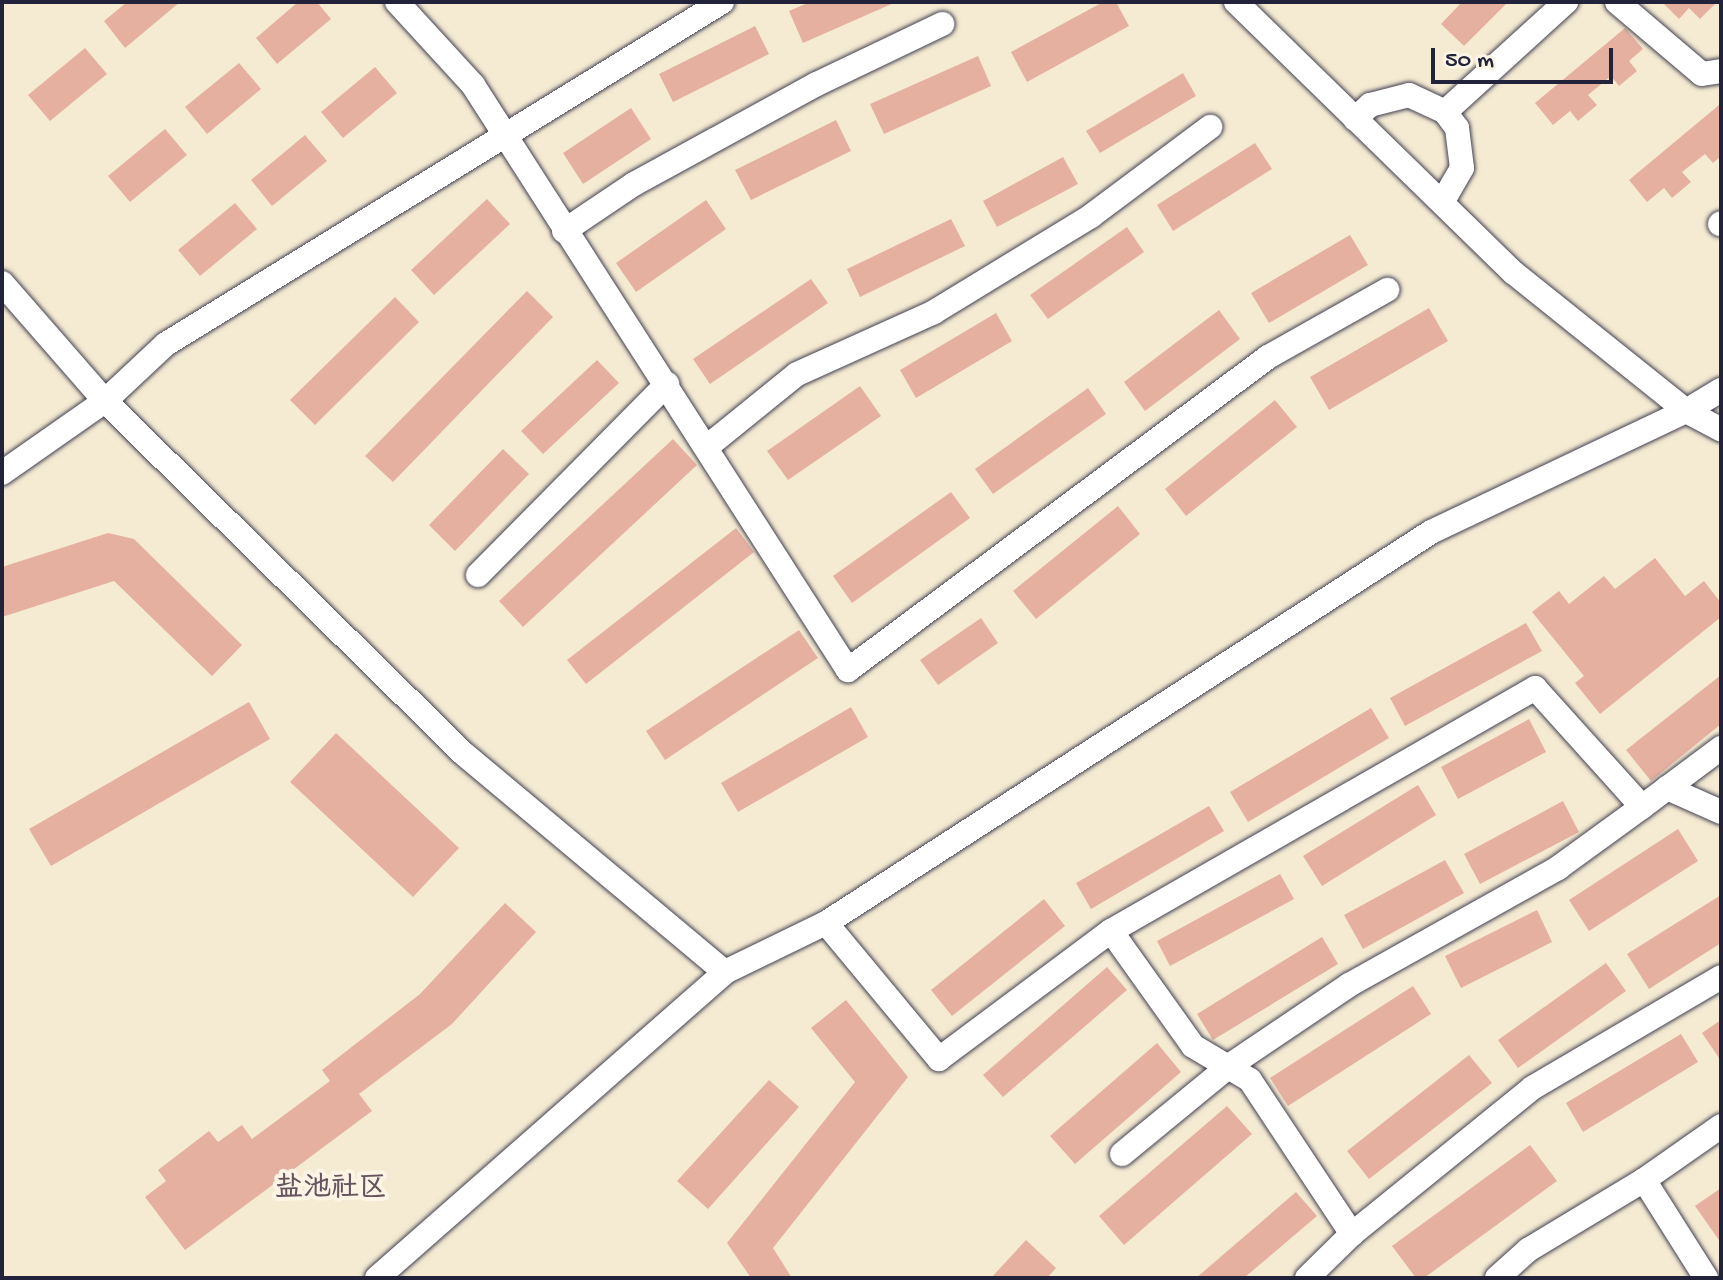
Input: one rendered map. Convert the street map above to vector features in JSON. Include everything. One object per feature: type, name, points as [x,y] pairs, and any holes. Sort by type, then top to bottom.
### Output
[{"type":"street","points":[[2,473],[105,401],[166,344],[722,2]]},
{"type":"street","points":[[1236,2],[1514,273],[1686,411],[1721,430]]},
{"type":"street","points":[[1445,112],[1566,2]]},
{"type":"street","points":[[1617,2],[1702,74],[1721,71]]},
{"type":"street","points":[[401,4],[473,85],[564,231],[708,446],[848,670],[1268,357],[1387,290]]},
{"type":"street","points":[[564,231],[673,163],[942,24]]},
{"type":"street","points":[[1355,119],[1370,105],[1409,95],[1445,112],[1457,128],[1463,158],[1455,187],[1442,202]]},
{"type":"street","points":[[708,446],[797,374],[934,312],[1091,216],[1210,127]]},
{"type":"street","points":[[2,283],[105,401],[464,754],[725,972]]},
{"type":"street","points":[[478,575],[667,384]]},
{"type":"street","points":[[377,1278],[725,972],[826,923],[1431,532],[1686,411],[1721,390]]},
{"type":"street","points":[[826,923],[939,1059],[1111,931],[1535,688],[1642,807]]},
{"type":"street","points":[[1122,1154],[1229,1066],[1349,985],[1558,868],[1721,748]]},
{"type":"street","points":[[1667,788],[1721,812]]},
{"type":"street","points":[[1111,931],[1193,1046],[1250,1080],[1352,1234]]},
{"type":"street","points":[[1307,1278],[1352,1234],[1532,1088],[1721,977]]},
{"type":"street","points":[[1497,1278],[1528,1250],[1644,1180],[1721,1126]]},
{"type":"street","points":[[1644,1180],[1706,1278]]},
{"type":"building","points":[[127,2],[180,2],[125,48],[104,21]]},
{"type":"building","points":[[298,2],[317,2],[331,19],[277,64],[256,38]]},
{"type":"building","points":[[810,2],[896,2],[803,43],[789,11]]},
{"type":"building","points":[[1103,2],[1116,2],[1129,26],[1027,82],[1011,52]]},
{"type":"building","points":[[1462,2],[1508,2],[1464,46],[1441,24]]},
{"type":"building","points":[[1662,2],[1717,2],[1700,19],[1689,8],[1679,19]]},
{"type":"building","points":[[755,26],[769,54],[673,102],[659,74]]},
{"type":"building","points":[[1625,28],[1643,49],[1629,61],[1637,71],[1619,86],[1611,76],[1588,95],[1597,105],[1578,121],[1570,111],[1553,125],[1535,103]]},
{"type":"building","points":[[85,48],[107,74],[50,121],[28,95]]},
{"type":"building","points":[[978,56],[991,86],[884,134],[870,104]]},
{"type":"building","points":[[239,63],[261,89],[207,134],[185,107]]},
{"type":"building","points":[[375,67],[397,93],[343,138],[321,112]]},
{"type":"building","points":[[1183,73],[1196,96],[1100,153],[1086,131]]},
{"type":"building","points":[[1719,105],[1721,156],[1713,163],[1705,154],[1682,172],[1691,182],[1672,198],[1664,188],[1647,202],[1629,180]]},
{"type":"building","points":[[631,108],[651,139],[583,184],[563,153]]},
{"type":"building","points":[[836,120],[851,151],[751,200],[735,170]]},
{"type":"building","points":[[165,129],[187,155],[130,202],[108,176]]},
{"type":"building","points":[[305,135],[327,161],[272,206],[251,180]]},
{"type":"building","points":[[1255,143],[1272,169],[1173,231],[1157,205]]},
{"type":"building","points":[[1063,157],[1078,184],[997,227],[983,201]]},
{"type":"building","points":[[487,199],[510,224],[434,295],[411,270]]},
{"type":"building","points":[[706,200],[726,229],[636,292],[616,263]]},
{"type":"building","points":[[235,203],[257,229],[200,276],[178,250]]},
{"type":"building","points":[[951,219],[965,246],[860,297],[847,269]]},
{"type":"building","points":[[1127,227],[1144,252],[1048,319],[1030,295]]},
{"type":"building","points":[[1350,235],[1368,265],[1269,323],[1251,293]]},
{"type":"building","points":[[811,279],[828,303],[710,384],[693,359]]},
{"type":"building","points":[[527,291],[553,317],[393,482],[365,456]]},
{"type":"building","points":[[395,297],[419,322],[315,425],[290,400]]},
{"type":"building","points":[[1429,308],[1448,341],[1329,410],[1310,377]]},
{"type":"building","points":[[1219,310],[1240,339],[1145,411],[1124,382]]},
{"type":"building","points":[[996,313],[1012,341],[916,398],[900,370]]},
{"type":"building","points":[[597,360],[619,383],[543,454],[521,431]]},
{"type":"building","points":[[860,386],[881,416],[788,480],[767,451]]},
{"type":"building","points":[[1088,388],[1106,414],[993,494],[975,469]]},
{"type":"building","points":[[1275,400],[1297,427],[1186,516],[1165,489]]},
{"type":"building","points":[[673,439],[697,465],[523,627],[499,601]]},
{"type":"building","points":[[503,449],[529,474],[455,551],[429,525]]},
{"type":"building","points":[[951,492],[970,518],[852,603],[833,576]]},
{"type":"building","points":[[1118,506],[1140,534],[1036,619],[1013,591]]},
{"type":"building","points":[[736,528],[754,552],[586,684],[567,660]]},
{"type":"building","points":[[108,533],[134,539],[242,645],[212,676],[114,581],[2,617],[2,567]]},
{"type":"building","points":[[1655,558],[1685,596],[1704,581],[1721,603],[1721,617],[1600,714],[1575,683],[1584,676],[1532,612],[1559,591],[1569,604],[1604,576],[1615,589]]},
{"type":"building","points":[[981,618],[998,643],[938,685],[920,660]]},
{"type":"building","points":[[1526,623],[1542,651],[1405,726],[1390,698]]},
{"type":"building","points":[[799,630],[818,658],[665,760],[646,731]]},
{"type":"building","points":[[1721,675],[1721,724],[1651,781],[1626,750]]},
{"type":"building","points":[[249,702],[270,739],[51,866],[29,829]]},
{"type":"building","points":[[851,707],[868,737],[738,812],[721,783]]},
{"type":"building","points":[[1371,708],[1389,738],[1248,822],[1230,792]]},
{"type":"building","points":[[1529,719],[1546,752],[1458,799],[1441,767]]},
{"type":"building","points":[[336,733],[459,848],[413,897],[290,782]]},
{"type":"building","points":[[1418,785],[1436,815],[1322,886],[1303,856]]},
{"type":"building","points":[[1563,801],[1579,832],[1480,884],[1464,854]]},
{"type":"building","points":[[1209,806],[1224,831],[1091,909],[1076,883]]},
{"type":"building","points":[[1678,829],[1698,861],[1589,931],[1569,900]]},
{"type":"building","points":[[1445,860],[1464,893],[1363,949],[1344,915]]},
{"type":"building","points":[[1280,874],[1294,899],[1170,966],[1157,941]]},
{"type":"building","points":[[1721,895],[1721,943],[1649,989],[1627,954]]},
{"type":"building","points":[[1044,899],[1065,926],[952,1016],[931,990]]},
{"type":"building","points":[[505,903],[536,932],[452,1024],[359,1094],[372,1111],[185,1250],[145,1197],[166,1181],[158,1170],[209,1131],[218,1142],[242,1125],[252,1139],[330,1081],[322,1070],[420,994]]},
{"type":"building","points":[[1537,910],[1552,942],[1461,988],[1445,956]]},
{"type":"building","points":[[1322,937],[1338,964],[1213,1040],[1197,1014]]},
{"type":"building","points":[[1606,963],[1626,991],[1518,1068],[1498,1040]]},
{"type":"building","points":[[1107,967],[1127,990],[1003,1097],[983,1075]]},
{"type":"building","points":[[1413,986],[1431,1014],[1288,1106],[1270,1078]]},
{"type":"building","points":[[846,1000],[908,1077],[773,1248],[792,1278],[751,1278],[727,1243],[855,1082],[811,1028]]},
{"type":"building","points":[[1721,1020],[1721,1061],[1702,1033]]},
{"type":"building","points":[[1681,1034],[1698,1062],[1583,1132],[1566,1103]]},
{"type":"building","points":[[1157,1043],[1181,1072],[1075,1164],[1050,1136]]},
{"type":"building","points":[[1469,1055],[1492,1083],[1369,1179],[1347,1151]]},
{"type":"building","points":[[769,1080],[799,1107],[708,1209],[677,1181]]},
{"type":"building","points":[[1227,1106],[1252,1134],[1124,1245],[1099,1216]]},
{"type":"building","points":[[1530,1145],[1557,1181],[1424,1278],[1416,1278],[1392,1246]]},
{"type":"building","points":[[1721,1188],[1721,1243],[1695,1206]]},
{"type":"building","points":[[1296,1192],[1317,1216],[1244,1278],[1196,1278]]},
{"type":"building","points":[[1026,1240],[1056,1268],[1047,1278],[991,1278]]},
{"type":"district","name":"盐池社区","points":[[331,1190]]}]
